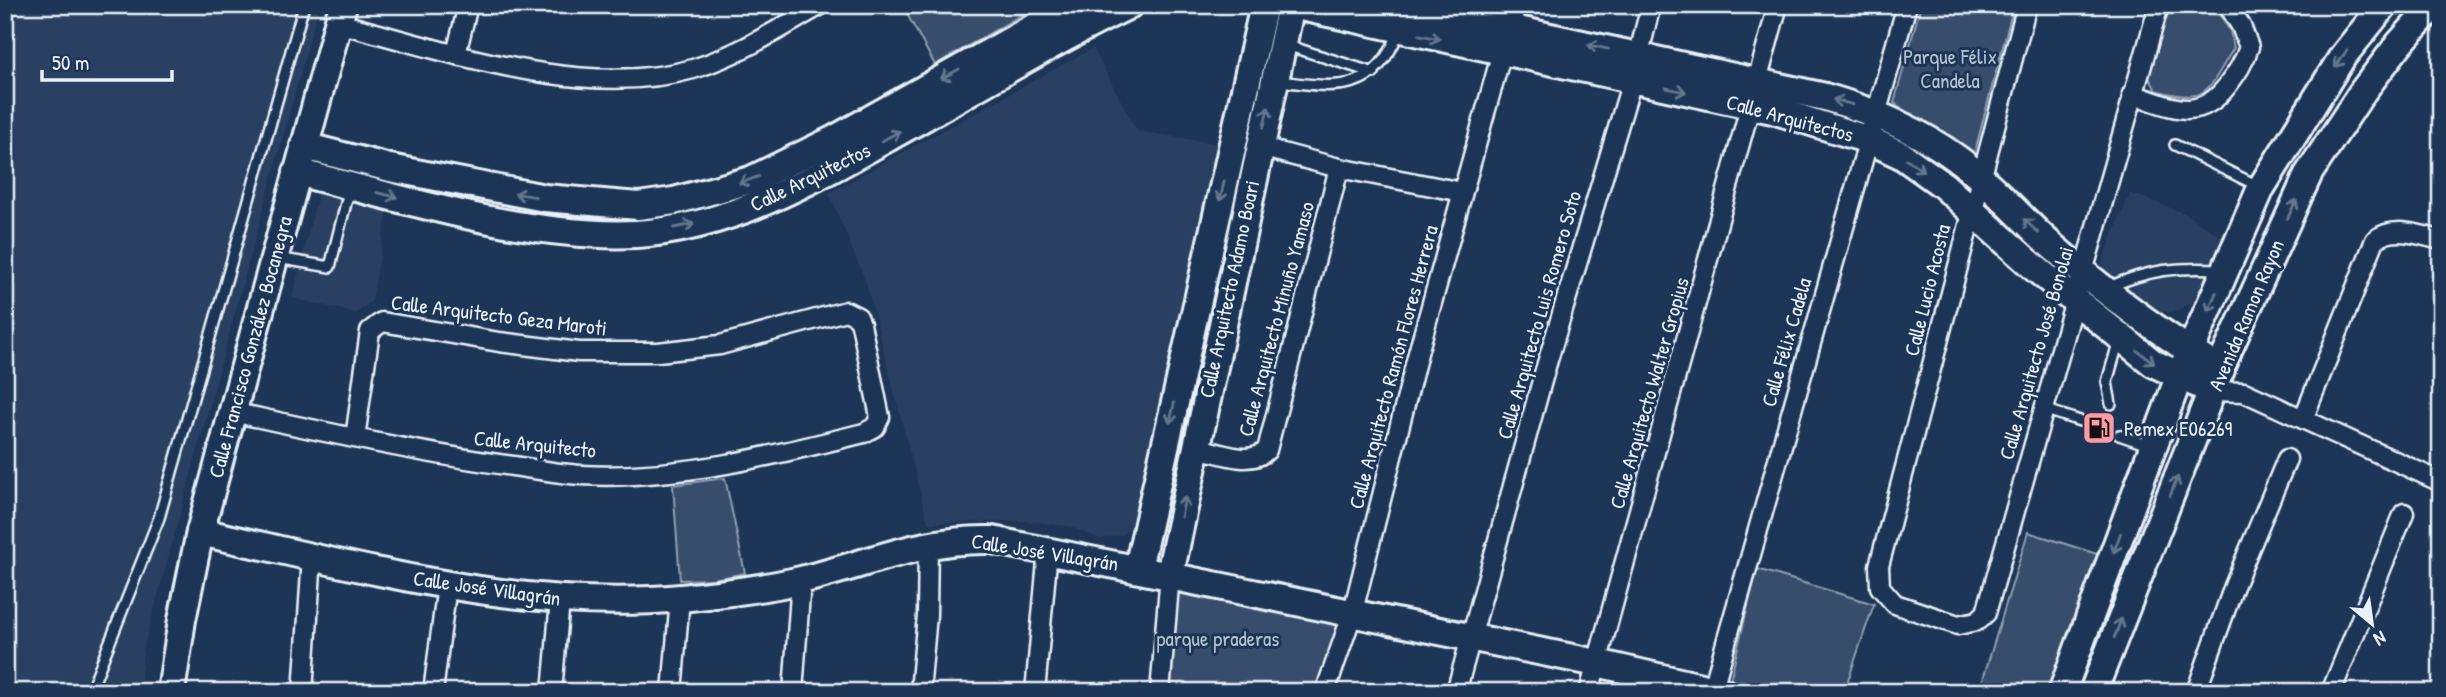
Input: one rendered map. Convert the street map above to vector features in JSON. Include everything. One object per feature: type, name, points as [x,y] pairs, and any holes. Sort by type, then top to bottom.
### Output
[{"type":"street","points":[[456,54],[468,5]]},
{"type":"street","points":[[341,14],[456,54],[573,78],[607,81],[659,77],[729,56],[821,5]]},
{"type":"street","name":"Calle Arquitectos","points":[[297,172],[545,229],[637,234],[716,219],[768,201],[1003,59],[1074,5]]},
{"type":"street","name":"Calle Arquitectos","points":[[304,146],[508,192],[638,206],[674,201],[751,180],[1003,59],[1129,5]]},
{"type":"street","name":"Calle Arquitecto Adamo Boari","points":[[1138,568],[1264,5]]},
{"type":"street","name":"Calle Arquitectos","points":[[1292,5],[1509,29],[1639,55],[1756,94],[1901,155],[1971,208],[2120,338],[2179,377],[2217,381]]},
{"type":"street","name":"Calle Arquitecto Adamo Boari","points":[[1170,574],[1195,447],[1292,5]]},
{"type":"street","name":"Calle Arquitecto Luis Romero Soto","points":[[1455,692],[1472,639],[1545,370],[1632,81],[1651,5]]},
{"type":"street","name":"Calle Arquitecto Walter Gropius","points":[[1589,692],[1756,94],[1778,5]]},
{"type":"street","name":"Calle Félix Cadela","points":[[1716,691],[1907,5]]},
{"type":"street","name":"Calle Lucio Acosta","points":[[1977,621],[1958,625],[1895,604],[1880,587],[1879,566],[1971,208],[2027,5]]},
{"type":"street","name":"Calle Arquitecto José Bonolai","points":[[1977,621],[1986,613],[2073,299],[2159,5]]},
{"type":"street","points":[[2132,94],[2193,109],[2214,102],[2240,69],[2249,47],[2241,26],[2228,5]]},
{"type":"street","name":"Avenida Ramon Rayon","points":[[2062,692],[2179,377],[2261,188],[2343,56],[2384,5]]},
{"type":"street","name":"Avenida Ramon Rayon","points":[[2093,692],[2217,381],[2309,173],[2363,91],[2399,44],[2434,5]]},
{"type":"street","name":"Calle Francisco González Bocanegra","points":[[171,692],[200,531],[341,14]]},
{"type":"street","name":"Calle Arquitectos","points":[[1509,29],[1632,81],[1756,94],[1825,96],[1876,114],[1922,135],[1962,162],[2083,271],[2163,336],[2190,352],[2217,381]]},
{"type":"street","name":"Calle Arquitecto Ramón Flores Herrera","points":[[1325,692],[1352,615],[1462,192],[1509,29]]},
{"type":"street","points":[[1260,147],[1339,167],[1462,192]]},
{"type":"street","name":"Calle Arquitecto Minuño Yamaso","points":[[1195,447],[1255,458],[1267,450],[1339,167]]},
{"type":"street","points":[[637,234],[638,206]]},
{"type":"street","points":[[2304,417],[2371,248],[2383,234],[2399,231],[2441,240]]},
{"type":"street","name":"Calle Arquitecto Geza Maroti","points":[[355,438],[370,331],[382,322],[499,342],[579,352],[658,352],[720,345],[838,312],[853,313]]},
{"type":"street","name":"Calle Arquitecto","points":[[232,412],[463,459],[582,475],[674,471],[750,459],[864,433],[874,427],[879,412],[861,324],[853,313]]},
{"type":"street","points":[[2217,381],[2304,417],[2441,482]]},
{"type":"street","points":[[2196,692],[2234,586],[2287,459]]},
{"type":"street","points":[[2331,692],[2404,513]]},
{"type":"street","name":"Calle José Villagrán","points":[[200,531],[447,585],[560,600],[680,598],[801,580],[929,543],[958,539],[992,540],[1170,574],[1352,615],[1597,663],[1716,691]]},
{"type":"street","points":[[920,692],[927,615],[929,543]]},
{"type":"street","points":[[1035,692],[1048,550]]},
{"type":"street","points":[[303,692],[312,556]]},
{"type":"street","points":[[1160,692],[1170,574]]},
{"type":"street","points":[[793,692],[801,580]]},
{"type":"street","points":[[433,692],[447,585]]},
{"type":"street","points":[[672,692],[680,598]]},
{"type":"street","points":[[552,692],[560,600]]},
{"type":"lane","points":[[90,692],[159,517],[304,5]]},
{"type":"lane","points":[[1275,80],[1329,86],[1341,85],[1374,73],[1388,59],[1402,18]]},
{"type":"lane","points":[[1283,45],[1374,73]]},
{"type":"lane","points":[[2175,145],[2261,188]]},
{"type":"lane","points":[[274,257],[330,267],[350,186]]},
{"type":"lane","points":[[2105,289],[2134,276],[2171,267],[2226,269]]},
{"type":"lane","points":[[2110,404],[2107,382],[2120,338]]},
{"type":"lane","points":[[2043,410],[2080,421]]},
{"type":"lane","points":[[2119,435],[2152,447]]},
{"type":"shaded area","points":[[5,5],[319,5],[143,650],[140,692],[5,692]]},
{"type":"shaded area","points":[[1093,48],[1137,131],[1221,144],[1141,513],[1122,535],[1101,539],[1068,526],[1023,521],[928,523],[866,282],[829,193]]},
{"type":"shaded area","points":[[319,190],[388,208],[372,301],[356,313],[292,298]]},
{"type":"shaded area","points":[[2130,193],[2184,213],[2224,239],[2198,300],[2172,312],[2154,311],[2103,274],[2101,265]]},
{"type":"green space","points":[[902,5],[1025,5],[1028,11],[935,65]]},
{"type":"green space","name":"Parque Félix Candela","points":[[1921,5],[2014,5],[1973,158],[1894,103]]},
{"type":"green space","points":[[2163,5],[2214,5],[2230,31],[2234,48],[2211,84],[2197,95],[2173,95],[2156,90],[2147,74]]},
{"type":"green space","points":[[725,478],[745,573],[714,579],[680,580],[673,485]]},
{"type":"green space","points":[[2028,532],[2103,556],[2050,692],[1979,692]]},
{"type":"green space","points":[[1757,569],[1874,604],[1844,692],[1789,692],[1730,680]]},
{"type":"green space","name":"parque praderas","points":[[1170,574],[1352,615],[1325,692],[1160,692]]},
{"type":"place","name":"Pemex E06269","points":[[2099,428]]}]
